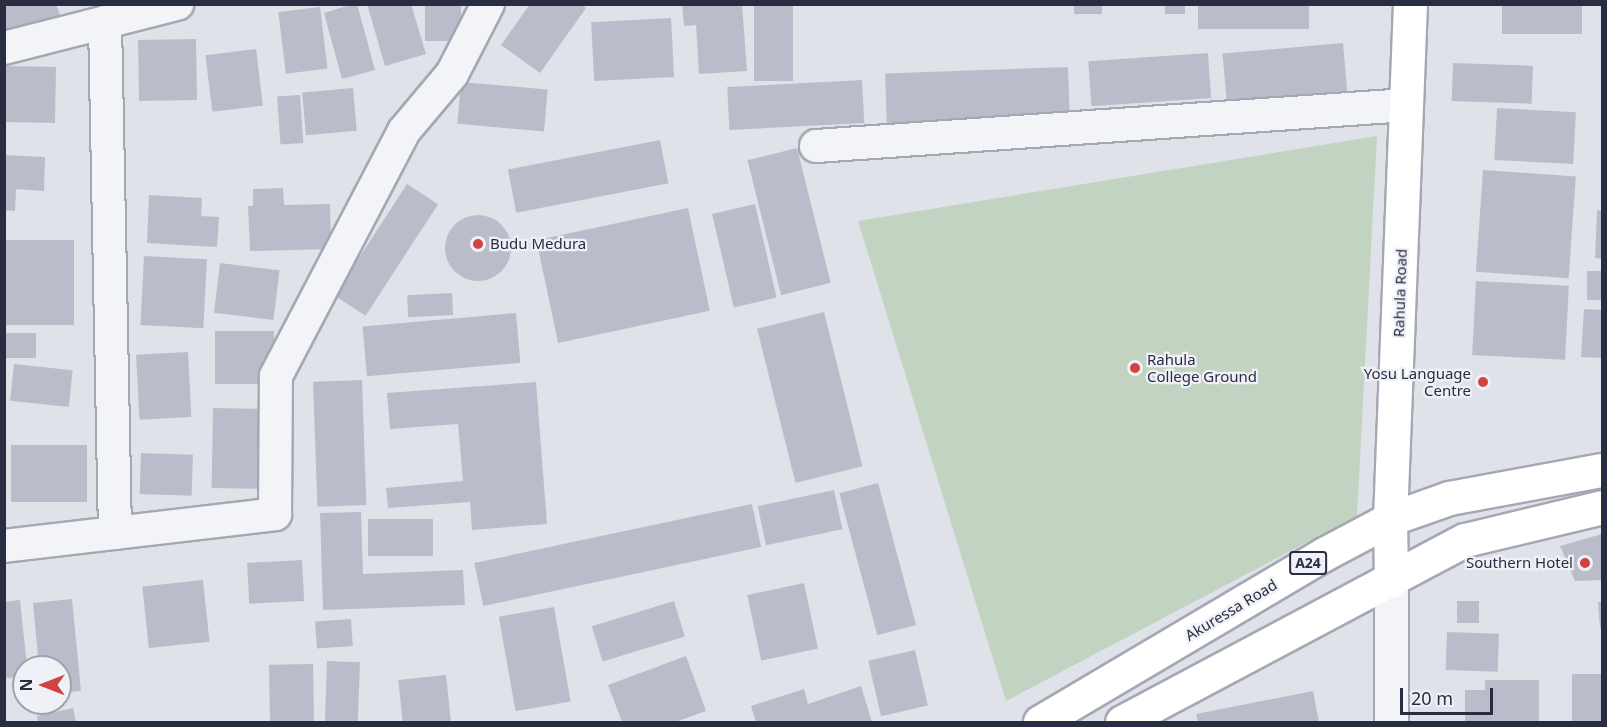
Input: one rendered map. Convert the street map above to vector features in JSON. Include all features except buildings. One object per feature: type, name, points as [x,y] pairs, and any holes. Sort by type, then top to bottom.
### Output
[{"type":"main road","name":"Rahula Road","points":[[1391,581],[1390,519],[1410,4]]},
{"type":"main road","name":"Akuressa Road","points":[[1040,723],[1324,554],[1390,519],[1449,498],[1602,470]]},
{"type":"main road","points":[[1122,723],[1465,540],[1602,507]]},
{"type":"street","points":[[4,48],[89,18],[177,4]]},
{"type":"street","points":[[4,546],[275,514],[276,376],[404,130],[452,74],[488,4]]},
{"type":"street","points":[[89,18],[115,533]]},
{"type":"street","points":[[816,146],[1407,105]]},
{"type":"street","points":[[1391,581],[1391,723]]},
{"type":"green space","name":"Rahula College Ground","points":[[1377,136],[1357,516],[1006,701],[858,221]]},
{"type":"place","name":"Budu Medura","points":[[478,244]]},
{"type":"place","name":"Rahula College Ground","points":[[1135,368]]},
{"type":"place","name":"Yosu Language Centre","points":[[1483,382]]},
{"type":"place","name":"Southern Hotel","points":[[1585,563]]}]
